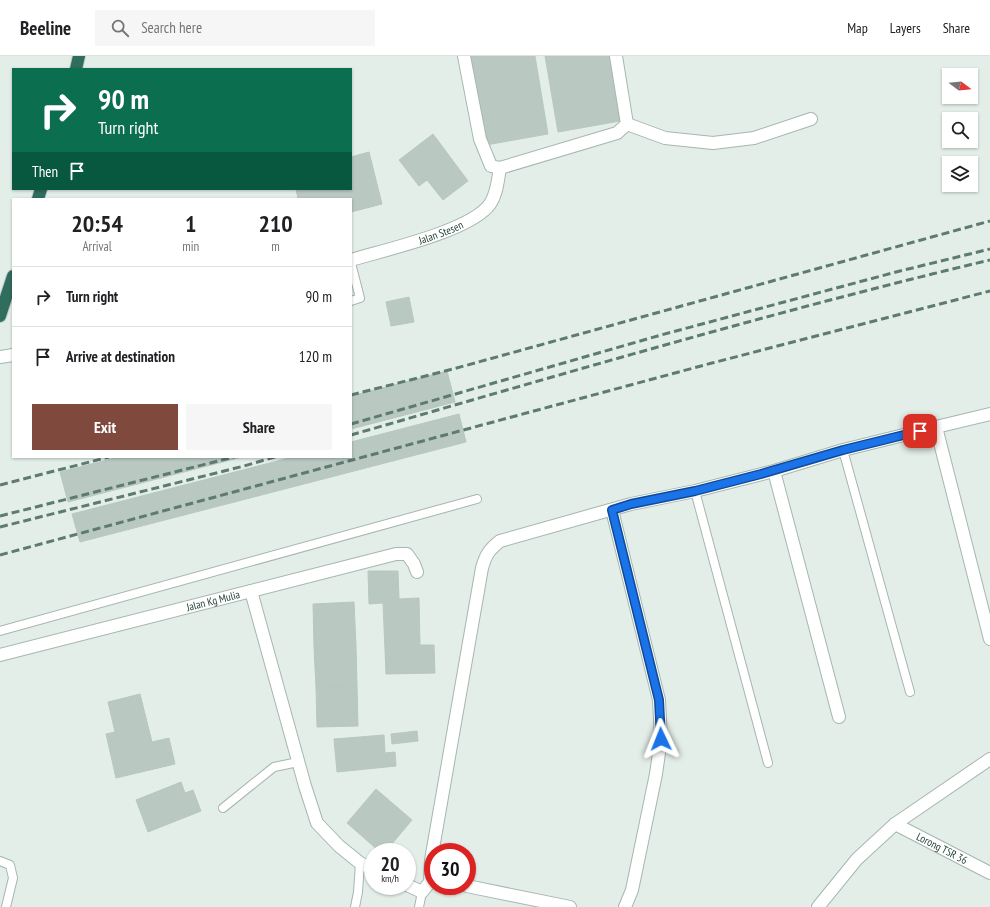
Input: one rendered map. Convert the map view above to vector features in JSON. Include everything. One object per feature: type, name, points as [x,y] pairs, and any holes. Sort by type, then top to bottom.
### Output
[{"type":"highway","points":[[76,68],[79,56]]},
{"type":"highway","points":[[0,316],[12,279]]},
{"type":"street","points":[[464,56],[480,139],[491,166],[500,168],[617,133],[627,124]]},
{"type":"street","points":[[616,56],[627,124]]},
{"type":"street","points":[[627,124],[665,138],[713,143],[754,138],[811,119]]},
{"type":"street","name":"Jalan Stesen","points":[[352,260],[422,239],[467,222],[480,214],[490,203],[496,188],[500,168]]},
{"type":"street","points":[[0,357],[12,355]]},
{"type":"street","points":[[435,843],[482,568],[486,555],[491,548],[500,541],[631,504],[695,491],[843,450],[990,414]]},
{"type":"street","points":[[936,427],[990,639]]},
{"type":"street","points":[[774,470],[840,717]]},
{"type":"street","points":[[612,510],[659,700],[661,739],[656,774],[632,890],[625,907]]},
{"type":"street","name":"Jalan Kg Mulia","points":[[0,655],[396,554],[407,554],[414,564],[417,572]]},
{"type":"street","points":[[251,591],[298,762],[317,823],[339,846],[364,864]]},
{"type":"street","points":[[818,907],[857,859],[895,824],[990,759]]},
{"type":"street","name":"Lorong TSR 36","points":[[895,824],[990,873]]},
{"type":"street","points":[[476,888],[570,907]]},
{"type":"street","points":[[416,889],[422,892]]},
{"type":"lane","points":[[352,267],[360,298],[352,301]]},
{"type":"lane","points":[[843,450],[910,692]]},
{"type":"lane","points":[[695,491],[768,762]]},
{"type":"lane","points":[[0,631],[477,499]]},
{"type":"lane","points":[[223,808],[274,767],[298,762]]},
{"type":"lane","points":[[0,861],[10,865],[13,878],[6,907]]},
{"type":"lane","points":[[355,907],[358,892],[360,862]]},
{"type":"lane","points":[[419,907],[422,892]]},
{"type":"building","points":[[470,56],[535,56],[548,134],[486,145]]},
{"type":"building","points":[[545,56],[609,56],[620,121],[558,132]]},
{"type":"building","points":[[433,134],[468,181],[443,200],[427,180],[419,186],[399,160]]},
{"type":"building","points":[[369,152],[382,204],[352,212],[352,198],[298,198],[296,190],[352,190],[352,157]]},
{"type":"building","points":[[409,297],[414,322],[391,326],[386,302]]},
{"type":"building","points":[[447,371],[455,402],[352,429],[352,396]]},
{"type":"building","points":[[459,414],[466,442],[80,542],[72,514],[289,458],[352,458],[352,442]]},
{"type":"building","points":[[115,458],[238,458],[68,502],[60,472]]},
{"type":"building","points":[[368,571],[398,571],[399,599],[419,598],[420,645],[434,645],[435,673],[386,674],[383,603],[369,604]]},
{"type":"building","points":[[354,602],[356,645],[314,647],[313,604]]},
{"type":"building","points":[[356,645],[357,686],[316,688],[314,647]]},
{"type":"building","points":[[357,686],[358,726],[317,727],[316,688]]},
{"type":"building","points":[[140,694],[152,742],[169,738],[175,764],[116,778],[106,734],[115,732],[108,702]]},
{"type":"building","points":[[417,731],[418,741],[392,744],[391,734]]},
{"type":"building","points":[[384,735],[385,753],[395,752],[396,766],[337,772],[334,739]]},
{"type":"building","points":[[181,782],[185,793],[193,790],[201,811],[148,832],[136,800]]},
{"type":"building","points":[[376,789],[412,820],[393,843],[370,843],[347,823]]},
{"type":"railway","points":[[352,395],[453,369],[990,221]]},
{"type":"railway","points":[[352,424],[661,335],[896,272],[990,249]]},
{"type":"railway","points":[[352,435],[590,366],[829,300],[990,260]]},
{"type":"railway","points":[[0,555],[712,363],[990,291]]},
{"type":"railway","points":[[0,485],[105,458]]},
{"type":"railway","points":[[0,516],[230,458]]},
{"type":"railway","points":[[0,527],[272,458]]},
{"type":"route","points":[[661,739],[659,700],[612,510],[631,504],[695,491],[761,474],[843,450],[920,431]]}]
